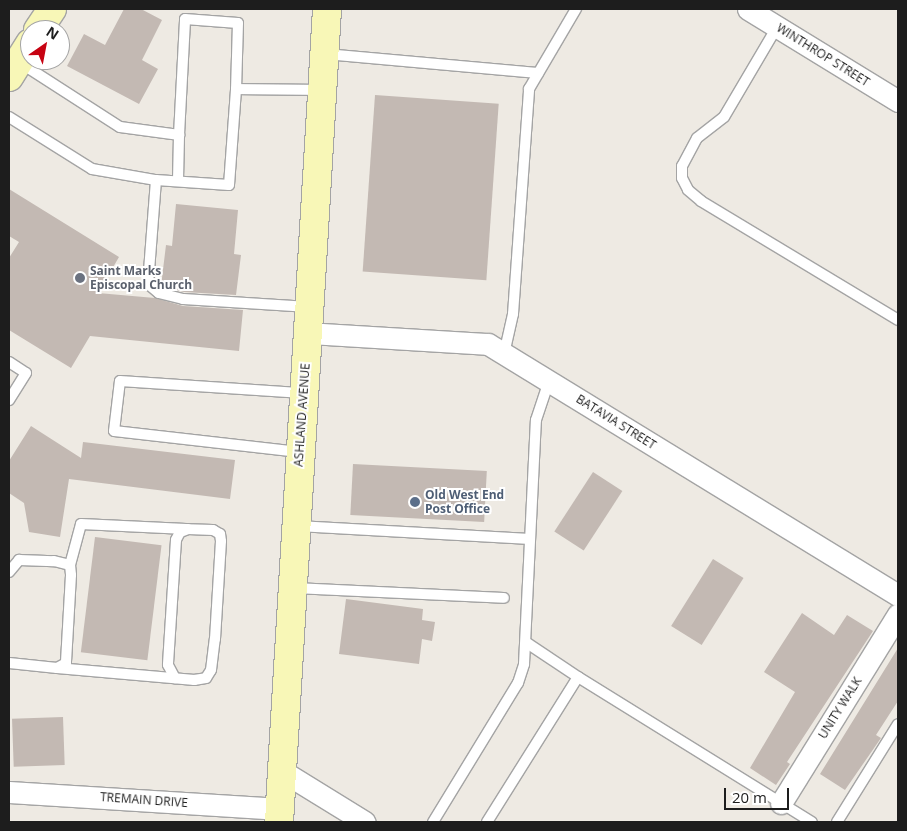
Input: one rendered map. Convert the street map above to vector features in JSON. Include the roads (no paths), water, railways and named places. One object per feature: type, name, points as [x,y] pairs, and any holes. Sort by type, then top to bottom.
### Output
[{"type":"street","points":[[45,20],[52,9]]},
{"type":"street","name":"ASHLAND AVENUE","points":[[280,816],[297,526],[299,452],[309,320],[327,9]]},
{"type":"street","name":"WINTHROP STREET","points":[[757,11],[778,27],[898,101]]},
{"type":"street","name":"BATAVIA STREET","points":[[309,320],[488,344],[898,595]]},
{"type":"street","name":"UNITY WALK","points":[[781,803],[898,614]]},
{"type":"street","points":[[282,771],[365,822]]},
{"type":"street","name":"TREMAIN DRIVE","points":[[9,792],[280,816]]},
{"type":"lane","points":[[504,354],[513,314],[528,89],[576,9]]},
{"type":"lane","points":[[9,117],[92,169],[156,180],[178,180],[229,185],[236,89],[238,23],[185,19],[178,180]]},
{"type":"lane","points":[[778,27],[724,117],[697,138],[682,166],[682,178],[688,190],[701,201],[898,320]]},
{"type":"lane","points":[[324,54],[538,73]]},
{"type":"lane","points":[[19,61],[120,127],[179,135]]},
{"type":"lane","points":[[236,89],[322,90]]},
{"type":"lane","points":[[156,180],[148,284],[159,294],[309,320]]},
{"type":"lane","points":[[9,362],[26,373],[9,400]]},
{"type":"lane","points":[[299,452],[114,431],[120,381],[304,393]]},
{"type":"lane","points":[[433,822],[518,683],[526,643],[536,420],[549,381]]},
{"type":"lane","points":[[9,663],[57,668],[175,678],[206,678],[211,670],[215,639],[220,534],[213,530],[81,524],[70,565],[69,654],[66,663],[57,668]]},
{"type":"lane","points":[[297,526],[530,539]]},
{"type":"lane","points":[[175,678],[168,666],[176,540],[180,532],[188,529]]},
{"type":"lane","points":[[9,572],[19,560],[54,561],[70,565]]},
{"type":"lane","points":[[293,588],[504,598]]},
{"type":"lane","points":[[526,643],[812,822]]},
{"type":"lane","points":[[487,822],[578,677]]},
{"type":"lane","points":[[837,822],[898,724]]},
{"type":"place","name":"Saint Marks Episcopal Church","points":[[80,278]]},
{"type":"place","name":"Old West End Post Office","points":[[415,502]]}]
